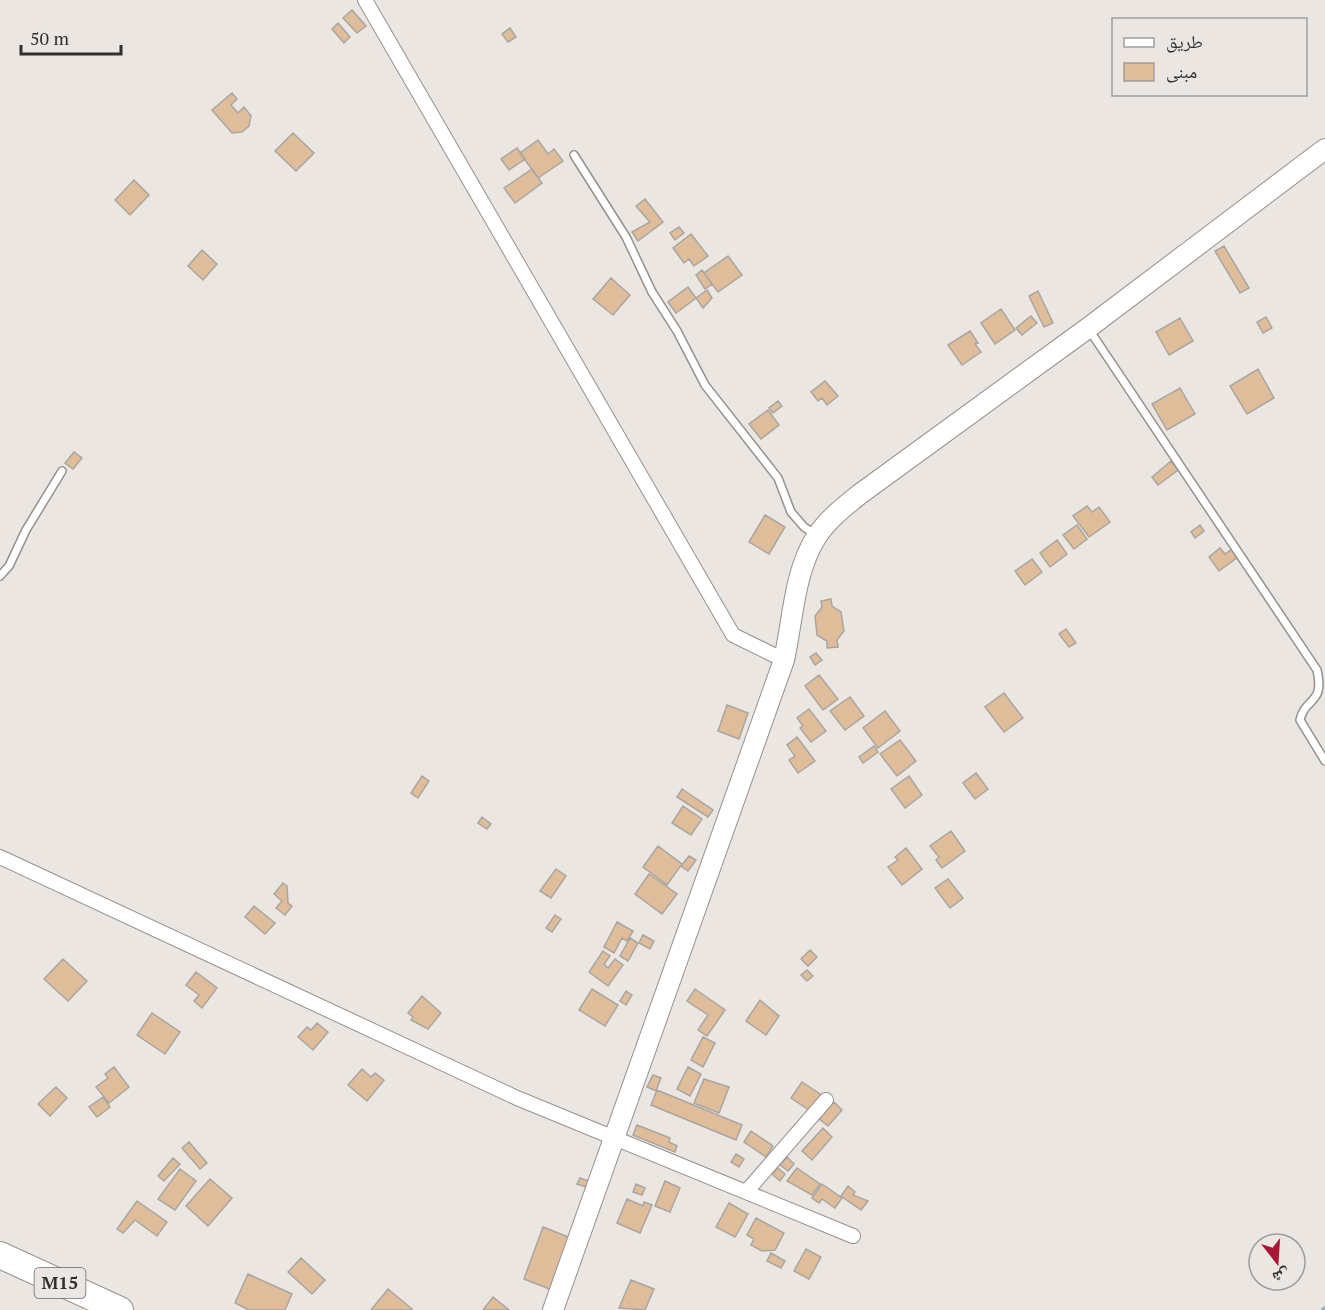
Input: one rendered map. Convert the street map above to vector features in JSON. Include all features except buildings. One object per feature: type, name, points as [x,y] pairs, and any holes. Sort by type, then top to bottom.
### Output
[{"type":"highway","name":"M15","points":[[0,1256],[120,1310]]},
{"type":"street","points":[[365,0],[733,635],[784,660]]},
{"type":"street","points":[[553,1310],[784,660],[804,561],[817,536],[836,514],[860,494],[1088,328],[1325,149]]},
{"type":"street","points":[[0,857],[506,1093],[853,1236]]},
{"type":"street","points":[[746,1192],[826,1100]]},
{"type":"lane","points":[[574,155],[626,237],[652,292],[677,331],[705,385],[778,478],[791,512],[804,527],[817,536]]},
{"type":"lane","points":[[1088,328],[1317,670],[1321,692],[1317,700],[1301,714],[1300,720],[1325,761]]},
{"type":"lane","points":[[0,576],[9,566],[26,530],[62,471]]}]
